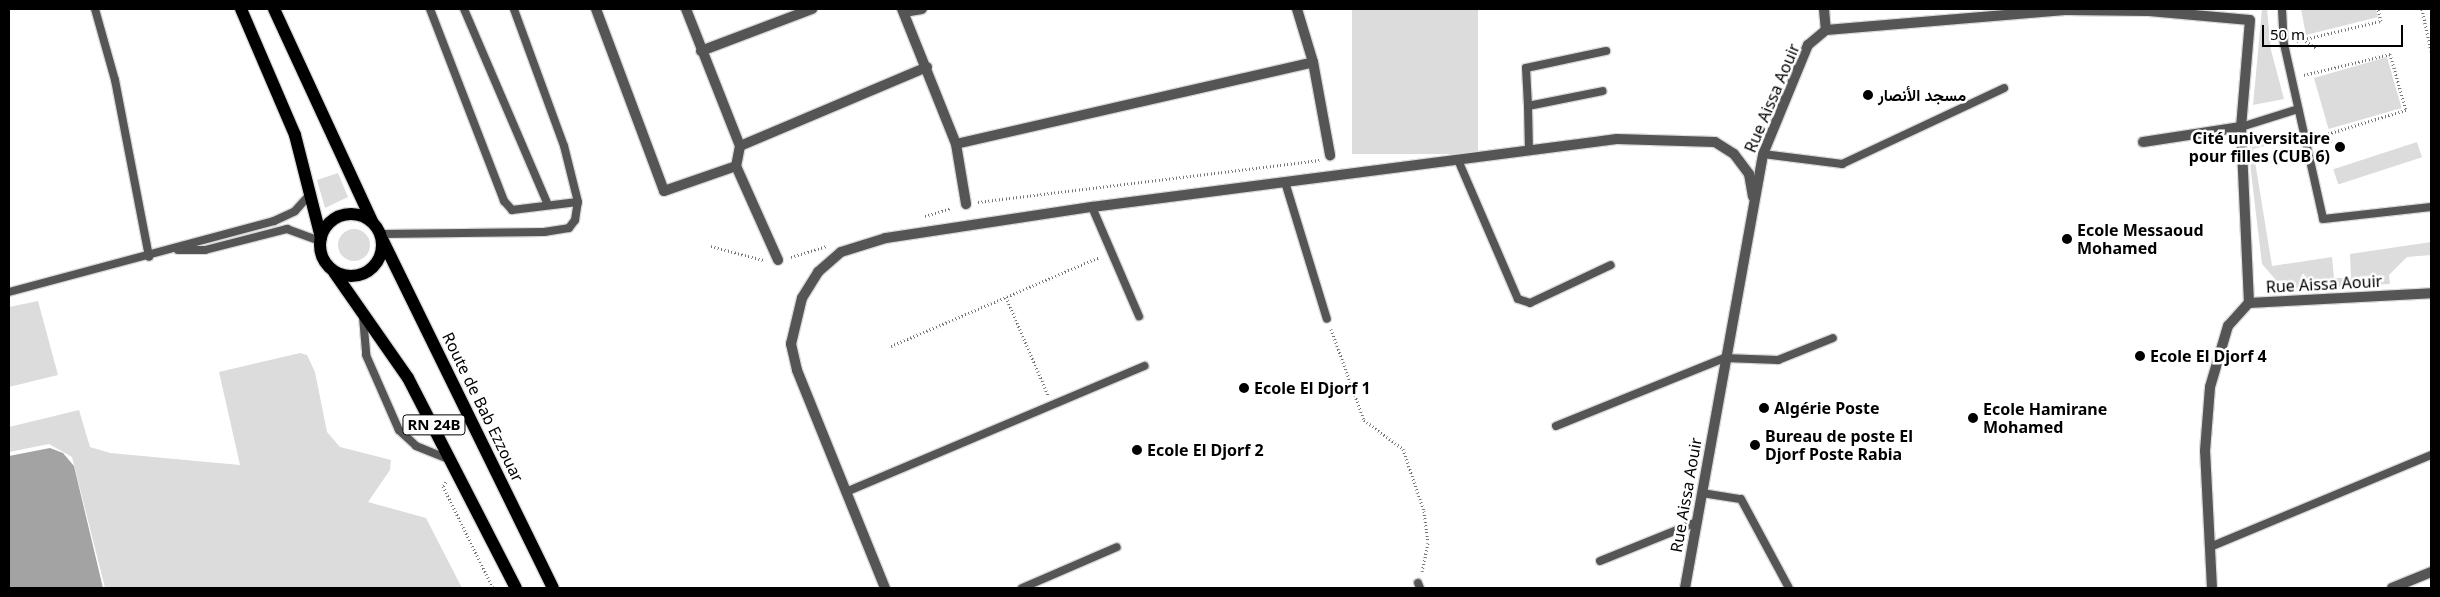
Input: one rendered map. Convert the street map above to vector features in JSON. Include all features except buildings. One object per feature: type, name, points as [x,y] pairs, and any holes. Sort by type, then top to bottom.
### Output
[{"type":"main road","points":[[241,9],[295,135],[311,193],[323,259],[334,272],[352,277],[368,272],[380,259],[382,237],[372,221],[274,9]]},
{"type":"main road","points":[[320,240],[338,217],[355,214],[372,221]]},
{"type":"main road","name":"Route de Bab Ezzouar","points":[[382,237],[553,588]]},
{"type":"main road","name":"RN 24B","points":[[334,272],[363,317],[408,378],[452,460],[516,588]]},
{"type":"street","points":[[596,9],[664,191],[736,166]]},
{"type":"street","points":[[686,9],[740,146],[736,166],[778,260]]},
{"type":"street","points":[[701,51],[812,9]]},
{"type":"street","points":[[922,9],[903,10],[956,144],[966,204]]},
{"type":"street","points":[[1297,9],[1313,62],[1330,155]]},
{"type":"street","points":[[1824,9],[1826,30],[1949,13],[2066,9],[2149,10],[2250,20]]},
{"type":"street","name":"Rue Aissa Aouir","points":[[2250,9],[2241,127],[2249,303],[2431,293]]},
{"type":"street","name":"Rue Aissa Aouir","points":[[1685,588],[1724,358],[1753,197],[1763,154],[1808,46],[1826,30]]},
{"type":"street","points":[[956,144],[1313,62]]},
{"type":"street","points":[[740,146],[927,67]]},
{"type":"street","points":[[2143,142],[2241,127]]},
{"type":"street","points":[[885,588],[796,370],[791,344],[794,319],[818,272],[840,252],[886,238],[1092,207],[1617,140],[1715,142],[1734,154],[1749,174],[1753,197]]},
{"type":"street","points":[[2212,588],[2205,451],[2210,388],[2228,326],[2249,303]]},
{"type":"street","points":[[2392,588],[2431,572]]},
{"type":"lane","points":[[95,9],[115,80],[149,257]]},
{"type":"lane","points":[[430,9],[504,201],[512,210],[578,202]]},
{"type":"lane","points":[[464,9],[548,205]]},
{"type":"lane","points":[[382,237],[460,236],[552,231],[569,228],[578,202],[564,146],[514,9]]},
{"type":"lane","points":[[2282,9],[2284,44],[2323,219],[2431,207]]},
{"type":"lane","points":[[1529,151],[1525,112],[1528,106],[1526,68],[1606,51]]},
{"type":"lane","points":[[1763,154],[1842,164],[2004,88]]},
{"type":"lane","points":[[1528,106],[1603,91]]},
{"type":"lane","points":[[2241,127],[2298,109]]},
{"type":"lane","points":[[1458,160],[1518,299],[1530,303],[1611,265]]},
{"type":"lane","points":[[1285,182],[1327,319]]},
{"type":"lane","points":[[9,292],[178,250],[200,239],[285,217],[311,193]]},
{"type":"lane","points":[[1092,207],[1139,316]]},
{"type":"lane","points":[[178,250],[205,250],[288,229],[320,240]]},
{"type":"lane","points":[[363,317],[366,355],[399,430],[416,446],[452,460]]},
{"type":"lane","points":[[1556,426],[1724,358],[1778,360],[1833,338]]},
{"type":"lane","points":[[846,492],[1144,366]]},
{"type":"lane","points":[[2210,547],[2431,455]]},
{"type":"lane","points":[[1702,493],[1741,499],[1789,588]]},
{"type":"lane","points":[[1600,561],[1697,522]]},
{"type":"lane","points":[[1022,588],[1117,546]]},
{"type":"path","points":[[2284,44],[2381,21],[2378,9]]},
{"type":"path","points":[[2422,9],[2431,51]]},
{"type":"path","points":[[2425,25],[2431,24]]},
{"type":"path","points":[[2303,39],[2317,49]]},
{"type":"path","points":[[2292,78],[2390,54],[2406,110],[2305,141]]},
{"type":"path","points":[[2322,136],[2336,144]]},
{"type":"path","points":[[890,346],[1111,252]]},
{"type":"path","points":[[1006,296],[1052,405]]},
{"type":"path","points":[[1327,319],[1364,420],[1403,449],[1424,511],[1428,543],[1419,586]]},
{"type":"shaded area","points":[[1352,9],[1478,9],[1478,154],[1352,154]]},
{"type":"shaded area","points":[[2262,9],[2267,9],[2271,50],[2284,99],[2253,105]]},
{"type":"shaded area","points":[[2301,9],[2376,9],[2378,17],[2306,35]]},
{"type":"shaded area","points":[[2387,57],[2402,108],[2329,129],[2314,78]]},
{"type":"shaded area","points":[[2275,133],[2277,143],[2253,149],[2272,266],[2332,257],[2334,278],[2351,278],[2350,254],[2431,242],[2431,255],[2407,257],[2389,275],[2390,284],[2277,290],[2275,279],[2262,264],[2249,155],[2250,139]]},
{"type":"shaded area","points":[[2417,142],[2422,157],[2338,184],[2333,169]]},
{"type":"shaded area","points":[[338,173],[348,197],[325,208],[317,180]]},
{"type":"shaded area","points":[[354,229],[366,233],[370,245],[366,257],[354,261],[342,257],[338,245],[342,233]]},
{"type":"shaded area","points":[[38,301],[58,375],[9,387],[9,307]]},
{"type":"shaded area","points":[[300,353],[307,355],[315,372],[327,432],[340,447],[391,460],[390,470],[368,502],[426,518],[462,588],[105,588],[72,457],[49,444],[9,452],[9,427],[79,410],[90,447],[110,453],[240,465],[219,372]]},
{"type":"shaded area","points":[[50,448],[63,453],[74,466],[103,588],[10,588],[9,456]]},
{"type":"place","name":"مسجد الأنصار","points":[[1868,95]]},
{"type":"place","name":"Cité universitaire pour filles (CUB 6)","points":[[2340,147]]},
{"type":"place","name":"Ecole Messaoud Mohamed","points":[[2067,239]]},
{"type":"place","name":"Ecole El Djorf 4","points":[[2140,356]]},
{"type":"place","name":"Ecole El Djorf 1","points":[[1244,388]]},
{"type":"place","name":"Algérie Poste","points":[[1764,408]]},
{"type":"place","name":"Ecole Hamirane Mohamed","points":[[1973,418]]},
{"type":"place","name":"Bureau de poste El Djorf Poste Rabia","points":[[1755,445]]},
{"type":"place","name":"Ecole El Djorf 2","points":[[1137,450]]}]
